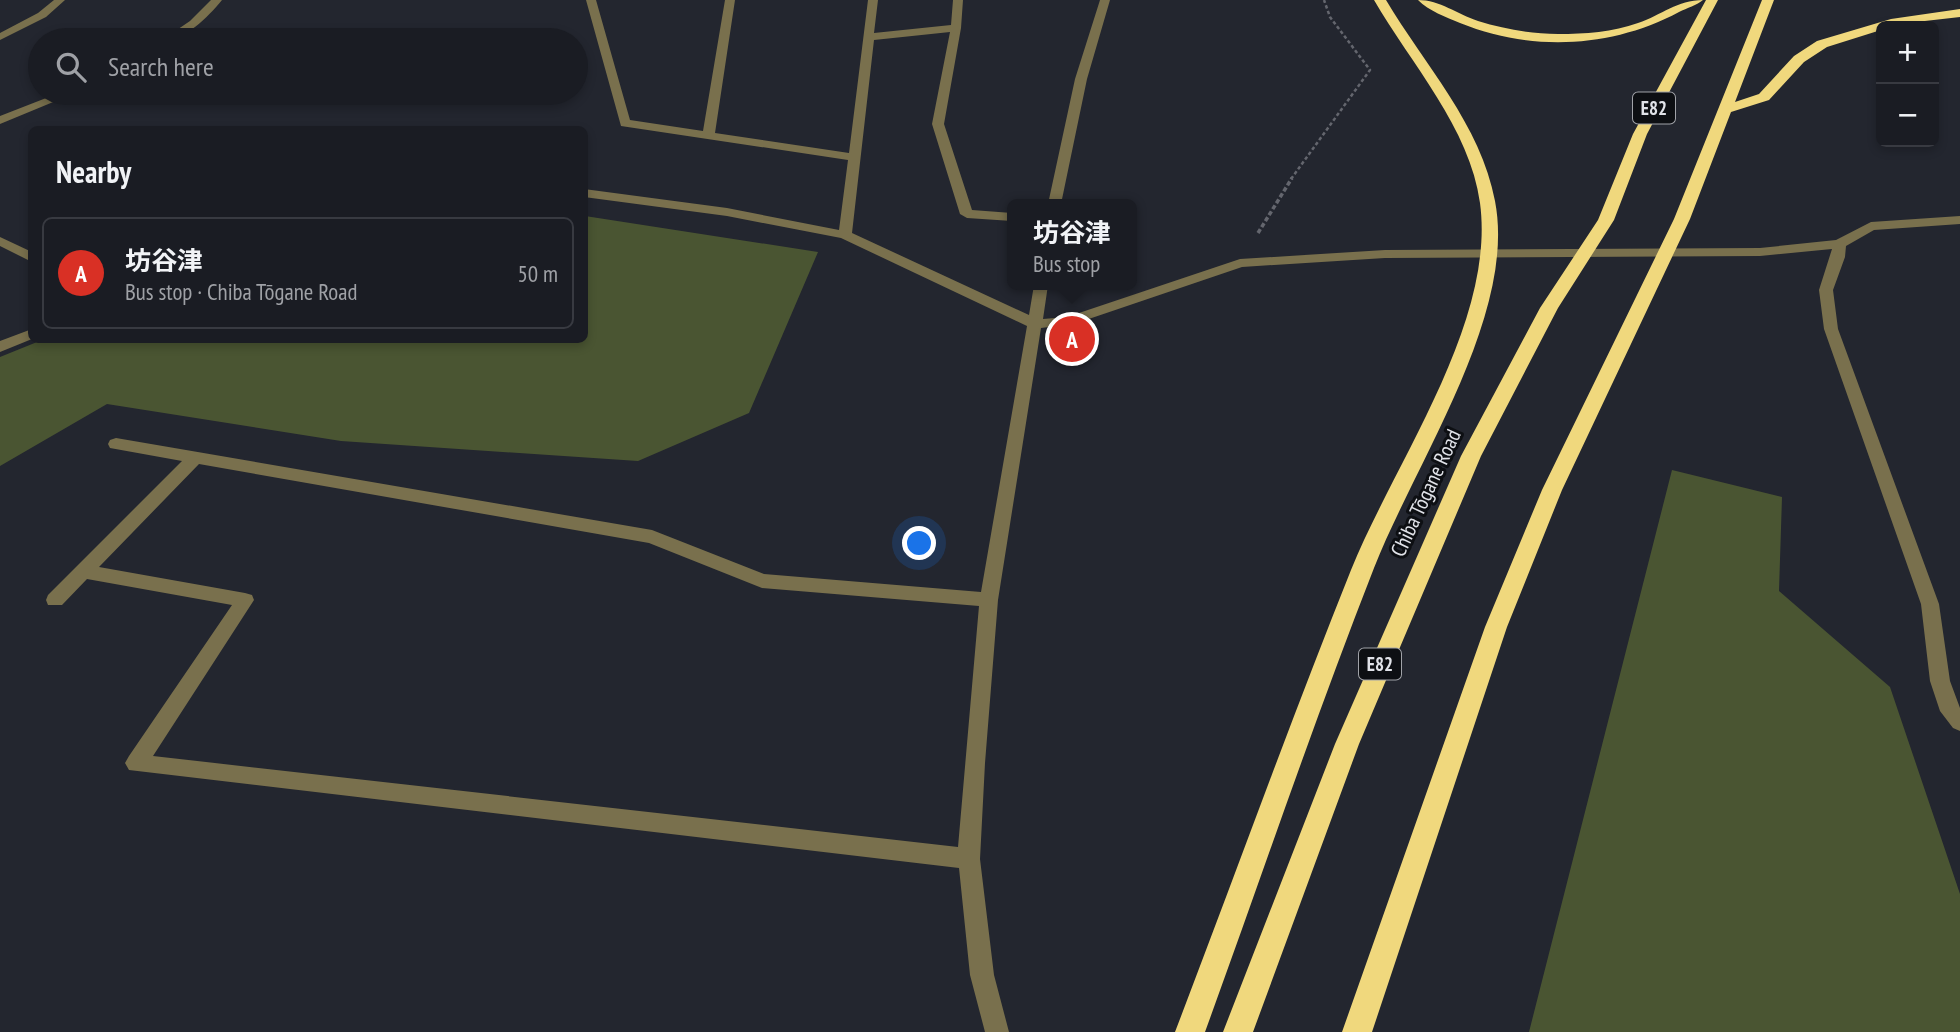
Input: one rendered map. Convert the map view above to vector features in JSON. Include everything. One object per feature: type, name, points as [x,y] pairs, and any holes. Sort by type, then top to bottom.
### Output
[{"type":"highway","points":[[1190,1032],[1371,547],[1466,343],[1481,300],[1488,258],[1489,203],[1465,138],[1446,102],[1380,0]]},
{"type":"highway","points":[[1424,0],[1456,18],[1484,27],[1520,34],[1581,37],[1635,29],[1658,21],[1697,0]]},
{"type":"highway","name":"Chiba Tōgane Road","points":[[1238,1032],[1347,744],[1471,456],[1549,308],[1606,220],[1640,134],[1712,0]]},
{"type":"highway","points":[[1357,1032],[1496,627],[1552,490],[1634,314],[1682,219],[1768,0]]},
{"type":"highway","points":[[1727,109],[1764,97],[1799,58],[1822,44],[1891,23],[1960,13]]},
{"type":"street","points":[[0,37],[42,15],[60,0]]},
{"type":"street","points":[[186,28],[218,0]]},
{"type":"street","points":[[591,0],[625,123],[853,157]]},
{"type":"street","points":[[708,137],[730,0]]},
{"type":"street","points":[[845,235],[873,0]]},
{"type":"street","points":[[957,0],[956,27],[938,124],[967,214],[1007,217]]},
{"type":"street","points":[[1055,199],[1081,79],[1105,0]]},
{"type":"street","points":[[869,37],[956,27]]},
{"type":"street","points":[[0,120],[38,105]]},
{"type":"street","points":[[588,194],[727,212],[845,235],[1035,324],[1069,321],[1240,263],[1385,254],[1760,252],[1839,244],[1871,226],[1960,220]]},
{"type":"street","points":[[0,241],[28,256]]},
{"type":"street","points":[[1839,244],[1838,257],[1826,290],[1830,329],[1930,604],[1940,681],[1950,711],[1960,722]]},
{"type":"street","points":[[997,1032],[982,975],[969,859],[974,763],[989,600],[1040,290]]},
{"type":"street","points":[[0,347],[28,335]]},
{"type":"street","points":[[116,444],[652,537],[762,581],[989,600]]},
{"type":"street","points":[[55,600],[195,458]]},
{"type":"street","points":[[84,571],[244,600],[136,763],[969,859]]},
{"type":"path","points":[[1240,263],[1283,190],[1370,70],[1330,17],[1324,0]]},
{"type":"green space","points":[[588,216],[818,252],[749,413],[638,461],[341,441],[107,404],[0,466],[0,357],[35,343],[588,343]]},
{"type":"green space","points":[[1672,470],[1782,497],[1779,591],[1890,687],[1960,894],[1960,1032],[1529,1032]]},
{"type":"place","name":"坊谷津","points":[[1072,339]]}]
